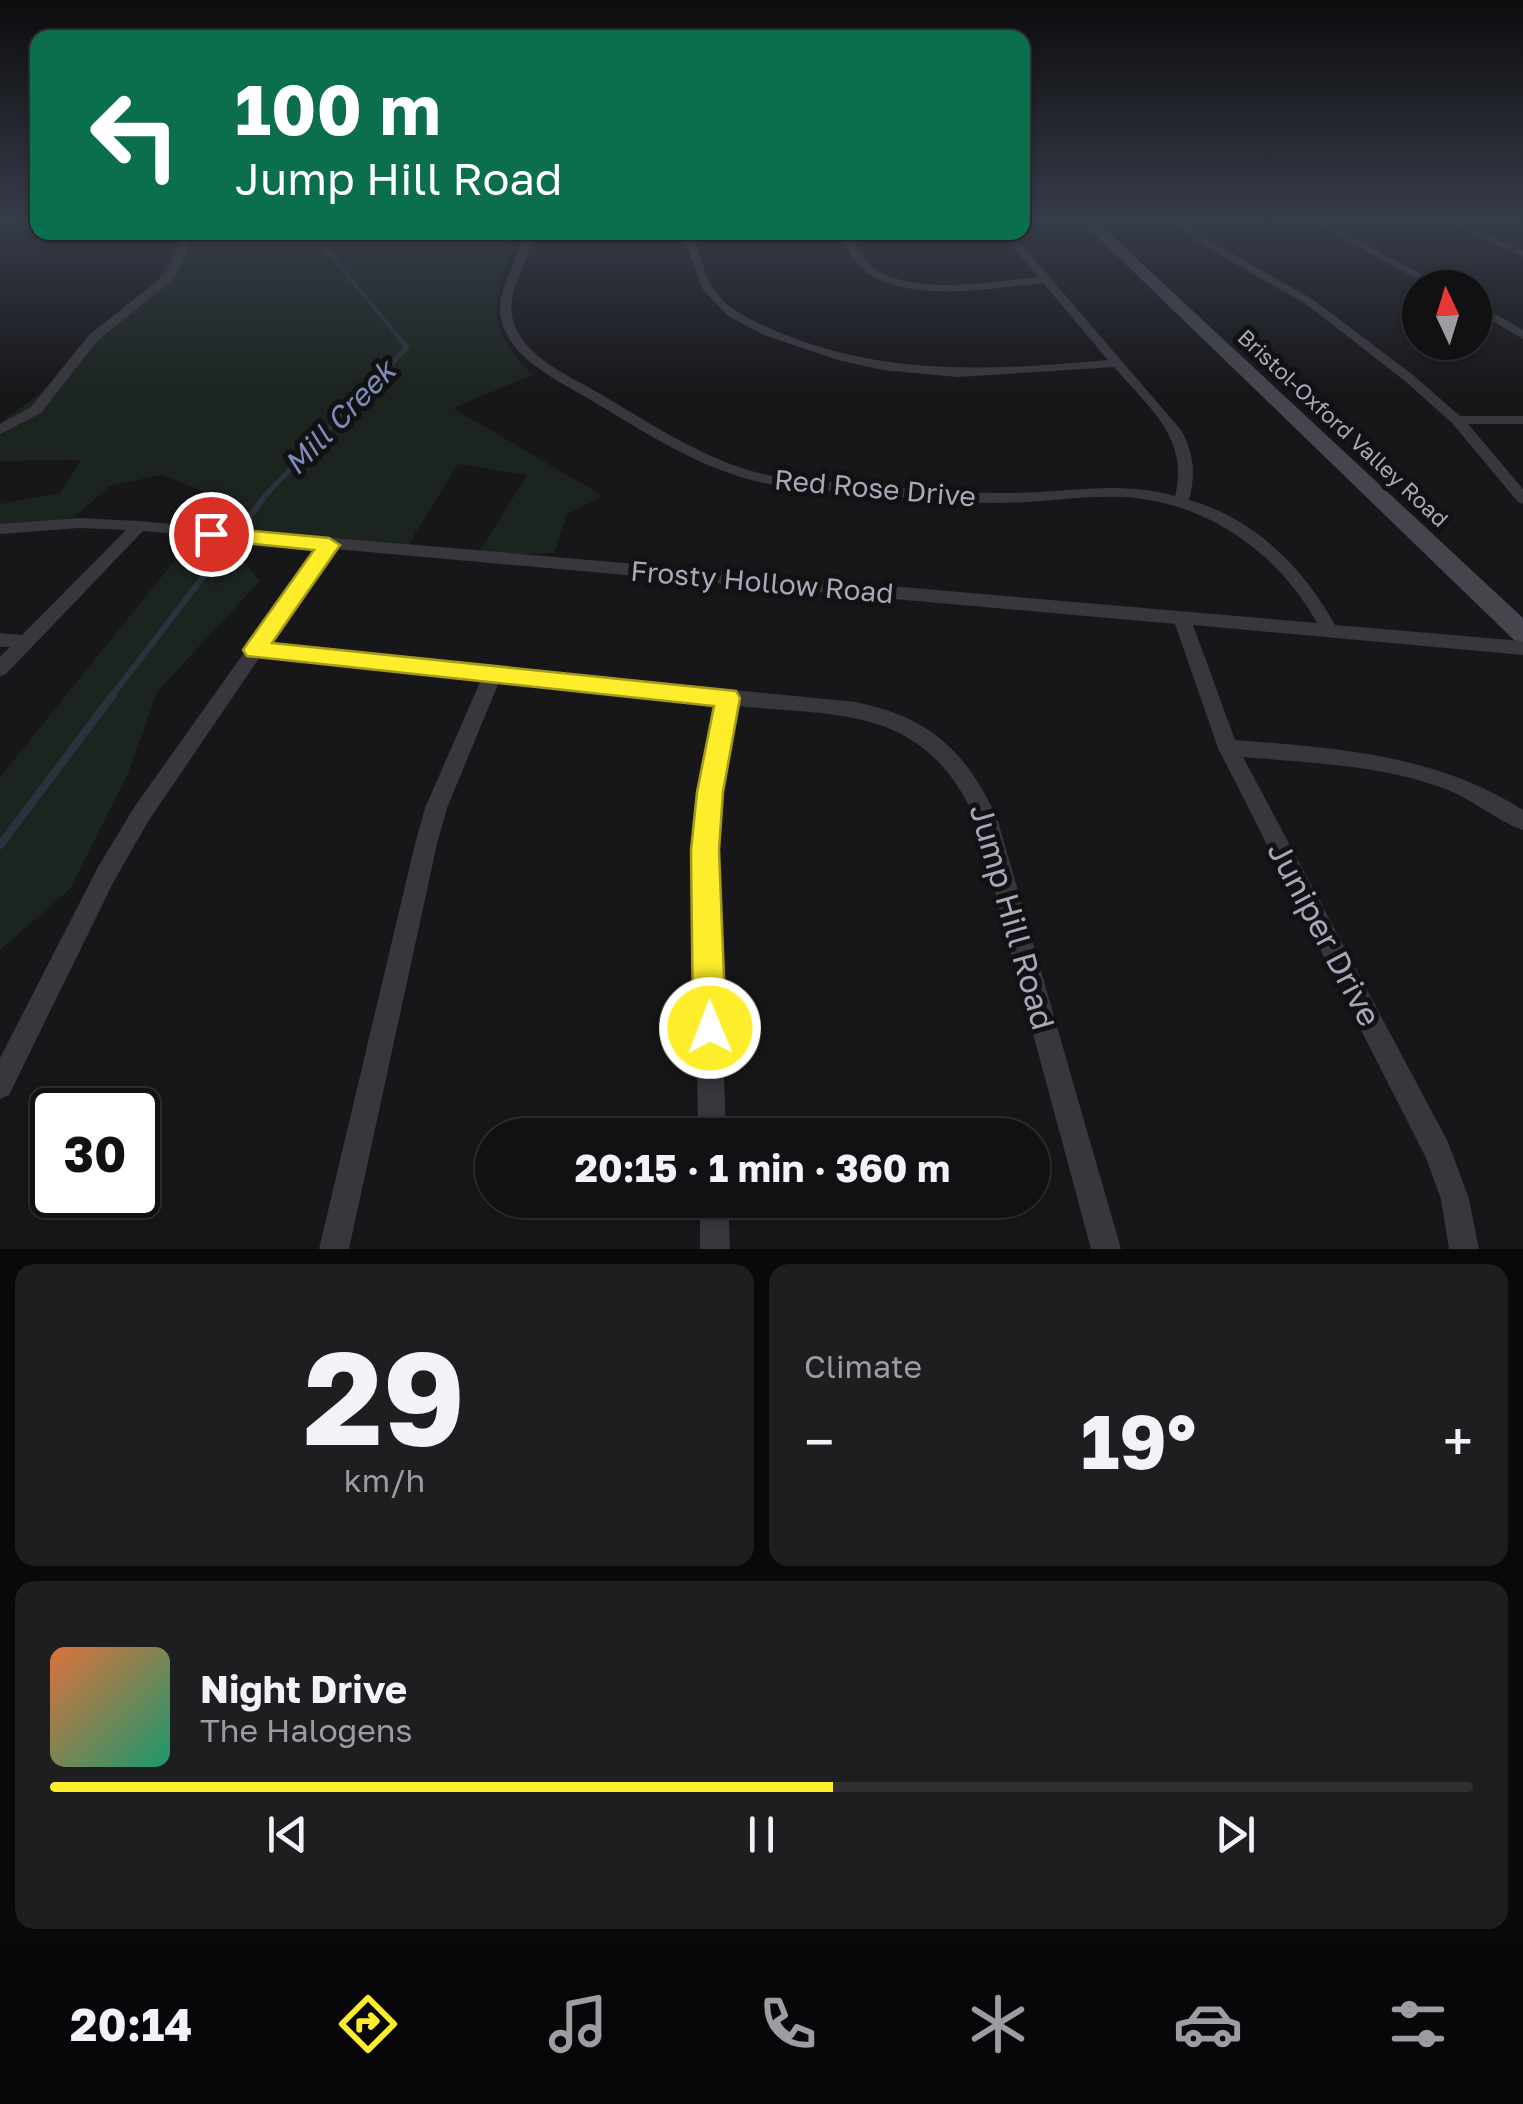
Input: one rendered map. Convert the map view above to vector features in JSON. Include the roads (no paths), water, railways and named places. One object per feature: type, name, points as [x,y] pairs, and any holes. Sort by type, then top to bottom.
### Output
[{"type":"main road","name":"Bristol-Oxford Valley Road","points":[[1149,277],[1523,632]]},
{"type":"street","points":[[0,430],[44,402],[92,338],[169,277]]},
{"type":"street","name":"Red Rose Drive","points":[[513,277],[507,295],[507,319],[517,340],[533,356],[711,462],[742,474],[790,483],[963,497],[1133,492],[1180,504],[1221,520],[1272,552],[1308,590],[1330,631]]},
{"type":"street","points":[[702,277],[722,306],[755,326],[840,359],[896,371],[948,376],[1118,363]]},
{"type":"street","points":[[895,277],[914,284],[951,287],[1045,280]]},
{"type":"street","points":[[1043,277],[1182,444],[1188,467],[1180,504]]},
{"type":"street","points":[[1267,277],[1310,302],[1456,420],[1523,499]]},
{"type":"street","points":[[1492,316],[1523,335]]},
{"type":"street","points":[[1456,420],[1523,420]]},
{"type":"street","name":"Frosty Hollow Road","points":[[0,529],[79,524],[138,526],[1523,648]]},
{"type":"street","points":[[0,669],[138,526]]},
{"type":"street","points":[[0,1086],[106,874],[142,813],[329,545]]},
{"type":"street","name":"Juniper Drive","points":[[1182,618],[1228,748],[1438,1152],[1455,1198],[1464,1249]]},
{"type":"street","points":[[0,640],[26,642]]},
{"type":"street","name":"Jump Hill Road","points":[[255,650],[877,713],[915,728],[960,766],[986,818],[1106,1249]]},
{"type":"street","points":[[334,1249],[426,844],[436,808],[493,674]]},
{"type":"street","points":[[712,1118],[705,850],[710,792],[728,698]]},
{"type":"street","points":[[1228,748],[1409,766],[1473,789],[1523,821]]},
{"type":"street","points":[[714,1218],[715,1249]]},
{"type":"waterway","name":"Mill Creek","points":[[349,277],[405,345]]},
{"type":"waterway","name":"Mill Creek","points":[[260,501],[407,347],[403,342]]},
{"type":"waterway","name":"Mill Creek","points":[[111,697],[263,499]]},
{"type":"waterway","name":"Mill Creek","points":[[0,845],[113,695]]}]
